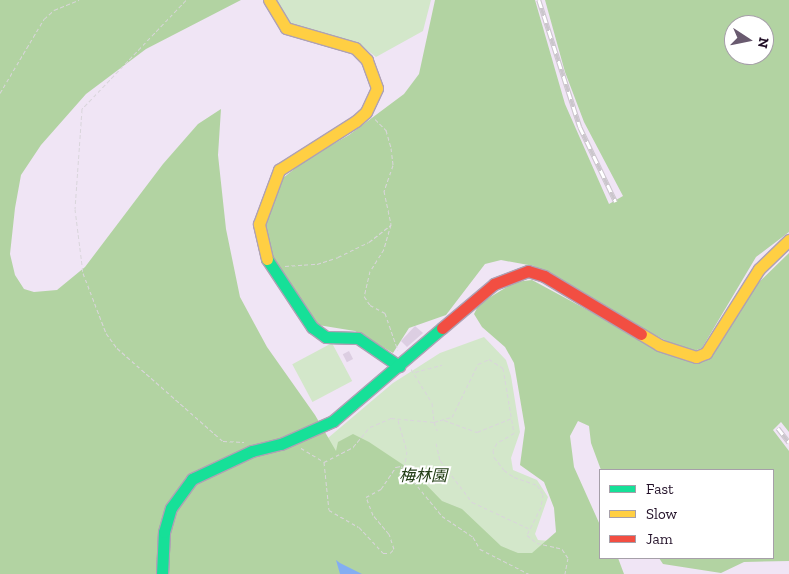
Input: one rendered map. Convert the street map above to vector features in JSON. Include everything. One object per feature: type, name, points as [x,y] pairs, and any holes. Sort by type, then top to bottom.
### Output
[{"type":"street","points":[[269,0],[286,28],[341,42],[367,60],[377,88],[366,112],[279,170],[259,224],[262,246],[269,264],[312,327],[326,337],[358,338],[404,362]]},
{"type":"street","points":[[162,574],[164,532],[181,490],[192,479],[223,464],[289,441],[333,421],[494,284],[528,271],[571,291],[600,312],[660,345],[696,357],[706,353],[759,268],[789,240]]},
{"type":"path","points":[[0,93],[44,18],[54,10],[79,0]]},
{"type":"path","points":[[186,0],[82,109],[76,209],[83,273],[106,333],[117,348],[223,441],[246,442]]},
{"type":"path","points":[[366,112],[386,130],[393,165],[384,191],[391,224],[384,249],[370,271],[364,296],[370,305],[385,313],[394,343],[404,362],[414,373],[432,403],[437,430]]},
{"type":"path","points":[[269,264],[290,266],[317,264],[369,242],[391,224]]},
{"type":"path","points":[[324,462],[353,447],[370,427],[398,419],[434,422],[452,417],[458,410],[478,364],[490,359],[503,368],[512,418],[513,436],[497,443],[493,450],[504,470],[514,477],[537,485],[543,494],[541,507],[528,528],[530,540],[562,549],[568,558],[565,574]]},
{"type":"path","points":[[414,373],[442,365]]},
{"type":"path","points":[[444,420],[477,432],[512,418]]},
{"type":"path","points":[[398,419],[407,451],[404,470]]},
{"type":"path","points":[[289,441],[324,462]]},
{"type":"path","points":[[436,443],[440,460],[472,502],[528,528]]},
{"type":"path","points":[[324,462],[329,510],[359,526],[383,553],[390,553],[394,549],[389,534],[373,515],[366,497],[381,489],[396,467],[404,470],[442,516],[472,537],[480,549],[529,574]]},
{"type":"green space","points":[[0,0],[241,0],[146,49],[86,94],[41,145],[21,175],[15,208],[10,254],[15,275],[24,289],[34,292],[57,290],[85,267],[163,164],[198,124],[221,109],[218,155],[226,229],[240,297],[267,347],[315,415],[336,451],[338,442],[353,434],[369,442],[414,472],[442,501],[462,509],[501,546],[518,553],[532,553],[556,532],[554,508],[544,482],[520,465],[525,428],[514,363],[505,347],[482,327],[474,314],[479,304],[515,282],[532,280],[669,354],[695,364],[710,357],[754,287],[789,253],[789,432],[781,422],[773,430],[789,451],[789,561],[744,562],[721,573],[663,564],[660,559],[774,559],[774,469],[601,469],[591,443],[589,426],[578,421],[570,436],[574,467],[599,523],[599,559],[618,559],[624,574],[0,574]]},
{"type":"green space","points":[[274,0],[431,0],[423,31],[376,57],[358,43],[290,25]]},
{"type":"green space","points":[[435,0],[535,0],[565,104],[609,204],[623,196],[584,122],[565,72],[545,0],[789,0],[789,232],[756,257],[702,348],[694,351],[680,348],[605,309],[534,266],[501,260],[485,264],[446,315],[409,328],[393,353],[355,331],[318,325],[267,249],[264,219],[283,178],[307,159],[349,135],[404,94],[419,74]]},
{"type":"green space","name":"梅林園","points":[[484,337],[506,360],[511,376],[520,432],[511,458],[513,470],[537,480],[548,497],[535,534],[538,540],[562,542],[569,574],[296,465],[393,383],[440,353]]},
{"type":"green space","points":[[332,343],[352,381],[312,402],[292,364]]},
{"type":"water","points":[[336,560],[340,563],[362,574],[340,574]]},
{"type":"building","points":[[415,326],[423,333],[407,347],[401,341]]},
{"type":"building","points":[[349,351],[353,359],[347,362],[343,354]]},
{"type":"railway","points":[[539,0],[580,127],[616,202]]},
{"type":"railway","points":[[778,428],[789,442]]},
{"type":"traffic: fast","points":[[267,259],[312,327],[326,337],[358,338],[399,366]]},
{"type":"traffic: fast","points":[[162,574],[164,532],[171,508],[192,479],[252,451],[281,444],[333,421],[442,328]]},
{"type":"traffic: slow","points":[[267,259],[259,224],[279,170],[356,121],[366,112],[377,88],[367,60],[355,48],[286,28],[269,0]]},
{"type":"traffic: slow","points":[[641,334],[659,345],[696,357],[706,353],[759,269],[789,240]]},
{"type":"traffic: jam","points":[[442,328],[494,284],[528,271],[544,276],[641,334]]}]
